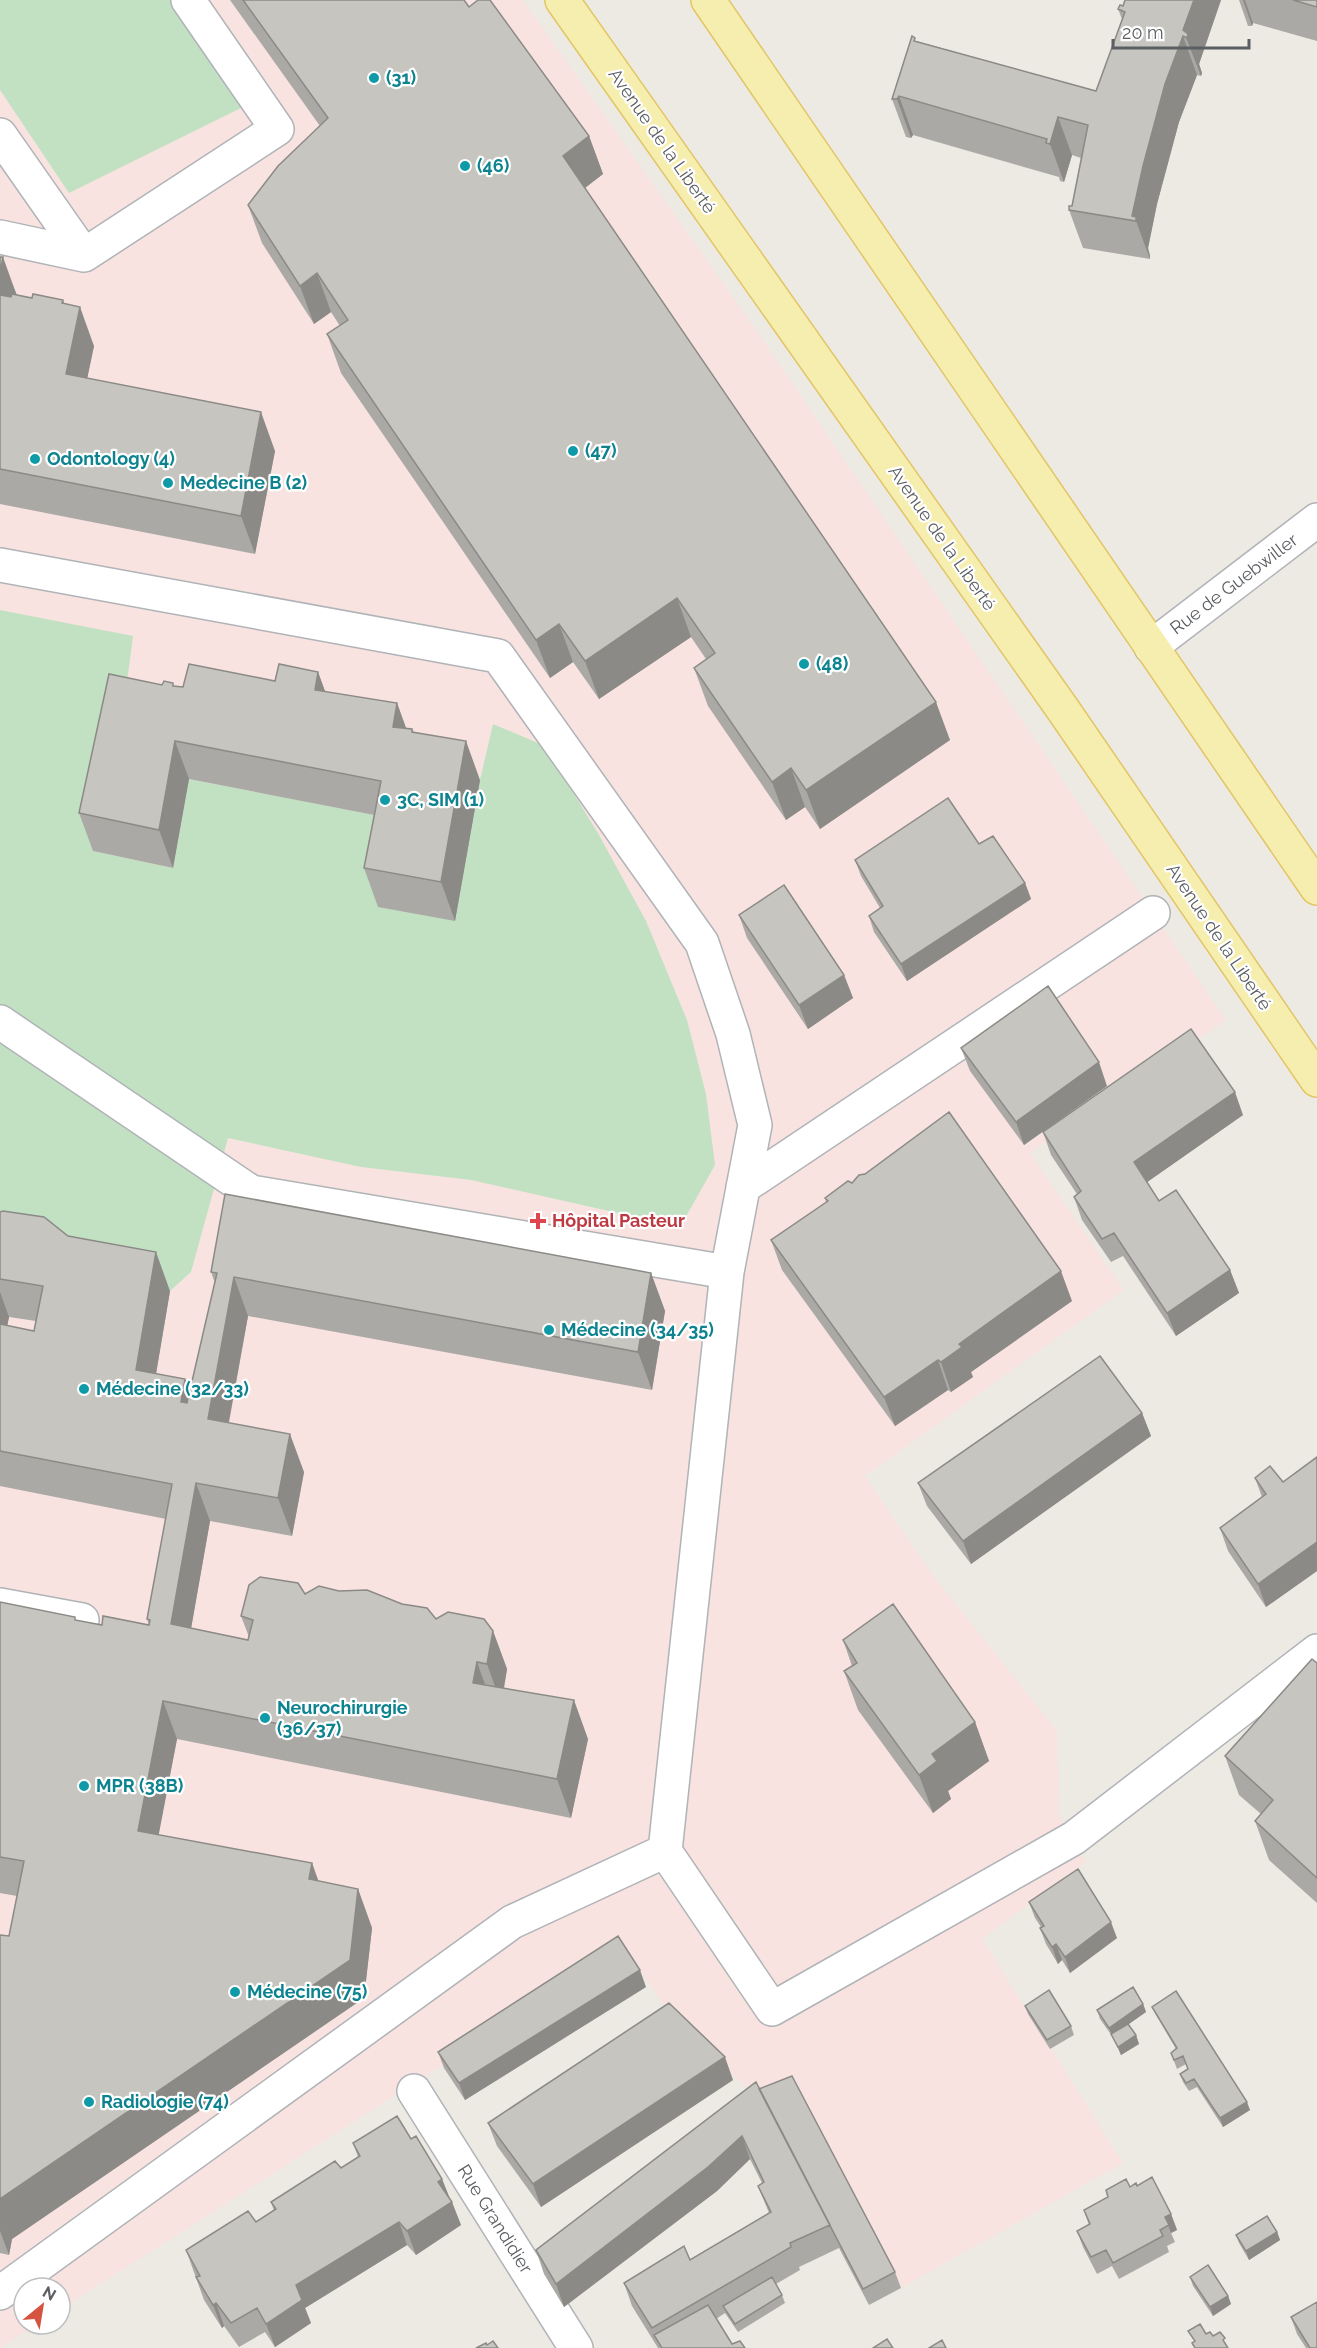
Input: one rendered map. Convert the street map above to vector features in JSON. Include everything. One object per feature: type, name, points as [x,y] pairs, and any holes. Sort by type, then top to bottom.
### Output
[{"type":"main road","name":"Avenue de la Liberté","points":[[562,0],[1064,711],[1317,1080]]},
{"type":"main road","points":[[708,0],[1317,888]]},
{"type":"street","points":[[0,237],[84,255],[277,129],[188,0]]},
{"type":"street","points":[[0,135],[84,255]]},
{"type":"street","name":"Rue de Guebwiller","points":[[1150,647],[1317,520]]},
{"type":"street","points":[[0,565],[498,656],[702,943],[733,1034],[755,1125],[727,1272],[665,1851],[772,2008],[1074,1838],[1317,1651]]},
{"type":"street","points":[[743,1187],[1153,913]]},
{"type":"street","points":[[0,1022],[251,1192],[727,1272]]},
{"type":"street","points":[[0,1605],[82,1620]]},
{"type":"street","points":[[0,2293],[512,1922],[665,1851]]},
{"type":"street","name":"Rue Grandidier","points":[[414,2091],[576,2348]]},
{"type":"shaded area","name":"Hôpital Pasteur","points":[[0,0],[523,0],[747,317],[1226,1020],[1030,1153],[1124,1290],[865,1476],[931,1573],[1057,1731],[1059,1815],[1086,1862],[982,1939],[1123,2163],[901,2288],[763,2104],[667,2010],[625,1948],[72,2302],[72,2276],[12,2276],[12,2336],[19,2336],[0,2348]]},
{"type":"green space","points":[[0,0],[174,0],[247,105],[69,193],[0,90]]},
{"type":"green space","points":[[0,610],[133,636],[123,712],[93,851],[173,868],[189,779],[395,819],[480,780],[493,724],[545,746],[599,835],[646,921],[687,1020],[706,1094],[715,1165],[680,1227],[471,1180],[361,1167],[228,1138],[191,1272],[170,1291],[0,1254]]},
{"type":"building","points":[[243,0],[464,0],[469,7],[478,0],[490,0],[589,136],[563,156],[936,702],[806,790],[791,768],[772,782],[694,668],[715,653],[677,598],[585,661],[559,624],[536,640],[327,334],[348,320],[317,273],[300,286],[248,205],[278,166],[328,118]]},
{"type":"building","points":[[1125,0],[1194,0],[1183,30],[1188,34],[1187,38],[1183,36],[1165,84],[1143,166],[1132,216],[1136,217],[1136,221],[1069,210],[1069,206],[1072,206],[1088,125],[1058,117],[1050,144],[1046,143],[1047,139],[899,96],[897,99],[892,99],[912,36],[915,38],[914,41],[1096,91],[1125,12],[1118,9],[1120,5],[1123,6]]},
{"type":"building","points":[[1293,0],[1317,0],[1317,7]]},
{"type":"building","points":[[0,257],[3,257],[0,273]]},
{"type":"building","points":[[12,294],[32,298],[33,294],[63,300],[62,303],[80,307],[66,374],[261,412],[241,516],[0,469],[0,295],[11,297]]},
{"type":"building","points":[[189,664],[275,681],[279,664],[318,672],[315,690],[397,703],[393,727],[466,741],[441,882],[364,868],[381,781],[175,741],[159,830],[79,813],[109,674],[162,685],[164,681],[173,683],[173,686],[183,687]]},
{"type":"building","points":[[948,798],[979,844],[993,836],[1025,883],[901,964],[869,916],[883,906],[855,860]]},
{"type":"building","points":[[784,885],[844,975],[799,1005],[739,915]]},
{"type":"building","points":[[1048,986],[1099,1062],[1016,1122],[961,1048]]},
{"type":"building","points":[[1191,1029],[1235,1092],[1134,1162],[1159,1201],[1176,1190],[1230,1270],[1167,1313],[1114,1233],[1102,1239],[1074,1197],[1081,1191],[1043,1132]]},
{"type":"building","points":[[949,1112],[1061,1271],[959,1344],[962,1347],[941,1362],[938,1360],[884,1397],[771,1240],[828,1201],[825,1198],[848,1181],[852,1183],[859,1175],[865,1174]]},
{"type":"building","points":[[225,1194],[651,1273],[638,1352],[234,1277],[208,1419],[290,1434],[278,1498],[196,1483],[171,1624],[248,1640],[253,1620],[241,1616],[249,1585],[260,1577],[298,1583],[305,1594],[319,1586],[339,1591],[367,1590],[402,1604],[427,1608],[436,1619],[448,1612],[484,1619],[493,1631],[487,1664],[477,1662],[473,1683],[574,1700],[557,1779],[163,1701],[138,1831],[312,1863],[309,1879],[358,1889],[350,1960],[0,2199],[0,1935],[9,1936],[24,1861],[0,1857],[0,1602],[75,1617],[75,1620],[102,1625],[103,1616],[149,1625],[150,1620],[147,1619],[172,1484],[0,1451],[0,1324],[34,1331],[43,1286],[0,1279],[0,1212],[44,1217],[68,1236],[156,1252],[136,1370],[185,1379],[181,1402],[187,1403],[217,1273],[211,1272]]},
{"type":"building","points":[[1100,1356],[1142,1413],[963,1541],[918,1483]]},
{"type":"building","points":[[1317,1457],[1317,1542],[1258,1584],[1220,1528],[1266,1494],[1255,1478],[1270,1466],[1283,1482]]},
{"type":"building","points":[[893,1604],[975,1722],[932,1754],[937,1761],[919,1775],[844,1671],[857,1663],[843,1640]]},
{"type":"building","points":[[1312,1659],[1317,1663],[1317,1878],[1255,1821],[1273,1800],[1225,1756]]},
{"type":"building","points":[[1078,1869],[1111,1922],[1065,1957],[1056,1944],[1052,1947],[1040,1928],[1044,1926],[1029,1902]]},
{"type":"building","points":[[618,1936],[640,1970],[459,2083],[438,2052]]},
{"type":"building","points":[[1133,1987],[1143,2004],[1109,2028],[1097,2010]]},
{"type":"building","points":[[1049,1990],[1071,2026],[1047,2040],[1025,2006]]},
{"type":"building","points":[[1176,1991],[1247,2102],[1220,2118],[1194,2079],[1186,2083],[1180,2074],[1188,2069],[1183,2056],[1174,2060],[1171,2053],[1177,2048],[1152,2007]]},
{"type":"building","points":[[669,2003],[725,2057],[533,2184],[488,2123]]},
{"type":"building","points":[[1128,2024],[1136,2035],[1118,2047],[1111,2034]]},
{"type":"building","points":[[792,2076],[895,2272],[863,2289],[759,2089]]},
{"type":"building","points":[[756,2082],[830,2225],[790,2243],[791,2247],[652,2328],[624,2283],[684,2246],[690,2260],[771,2212],[758,2186],[764,2182],[742,2136],[708,2167],[556,2284],[536,2250]]},
{"type":"building","points":[[397,2116],[411,2139],[416,2136],[442,2179],[438,2182],[452,2202],[407,2231],[399,2222],[296,2285],[302,2300],[266,2324],[257,2308],[231,2323],[216,2303],[213,2305],[196,2277],[200,2276],[186,2250],[248,2211],[256,2222],[276,2209],[271,2202],[335,2161],[341,2168],[360,2156],[353,2143]]},
{"type":"building","points":[[1152,2177],[1171,2214],[1165,2217],[1169,2225],[1160,2230],[1163,2236],[1113,2263],[1106,2250],[1091,2257],[1077,2231],[1090,2224],[1084,2210],[1108,2197],[1106,2190],[1126,2179],[1130,2187],[1136,2183],[1137,2186]]},
{"type":"building","points":[[1267,2216],[1277,2232],[1246,2251],[1236,2235]]},
{"type":"building","points":[[1208,2265],[1228,2296],[1210,2307],[1190,2277]]},
{"type":"building","points":[[772,2277],[782,2295],[735,2324],[723,2306]]},
{"type":"building","points":[[1317,2302],[1317,2348],[1310,2348],[1291,2317]]},
{"type":"building","points":[[708,2305],[732,2344],[740,2341],[745,2348],[662,2348],[654,2335]]},
{"type":"building","points":[[1200,2324],[1206,2334],[1210,2332],[1213,2336],[1220,2332],[1228,2348],[1195,2348],[1192,2343],[1195,2341],[1188,2331]]},
{"type":"building","points":[[887,2339],[893,2348],[873,2348]]},
{"type":"building","points":[[942,2340],[946,2348],[929,2348]]},
{"type":"building","points":[[493,2341],[498,2348],[476,2348],[486,2343],[487,2345]]},
{"type":"place","name":"(31)","points":[[374,78]]},
{"type":"place","name":"(46)","points":[[465,166]]},
{"type":"place","name":"(47)","points":[[573,451]]},
{"type":"place","name":"Odontology (4)","points":[[35,459]]},
{"type":"place","name":"Medecine B (2)","points":[[168,483]]},
{"type":"place","name":"(48)","points":[[804,664]]},
{"type":"place","name":"3C, SIM (1)","points":[[385,800]]},
{"type":"place","name":"Hôpital Pasteur","points":[[538,1221]]},
{"type":"place","name":"Médecine (34/35)","points":[[549,1330]]},
{"type":"place","name":"Médecine (32/33)","points":[[84,1389]]},
{"type":"place","name":"Neurochirurgie (36/37)","points":[[265,1718]]},
{"type":"place","name":"MPR (38B)","points":[[84,1786]]},
{"type":"place","name":"Médecine (75)","points":[[235,1992]]},
{"type":"place","name":"Radiologie (74)","points":[[89,2102]]}]
